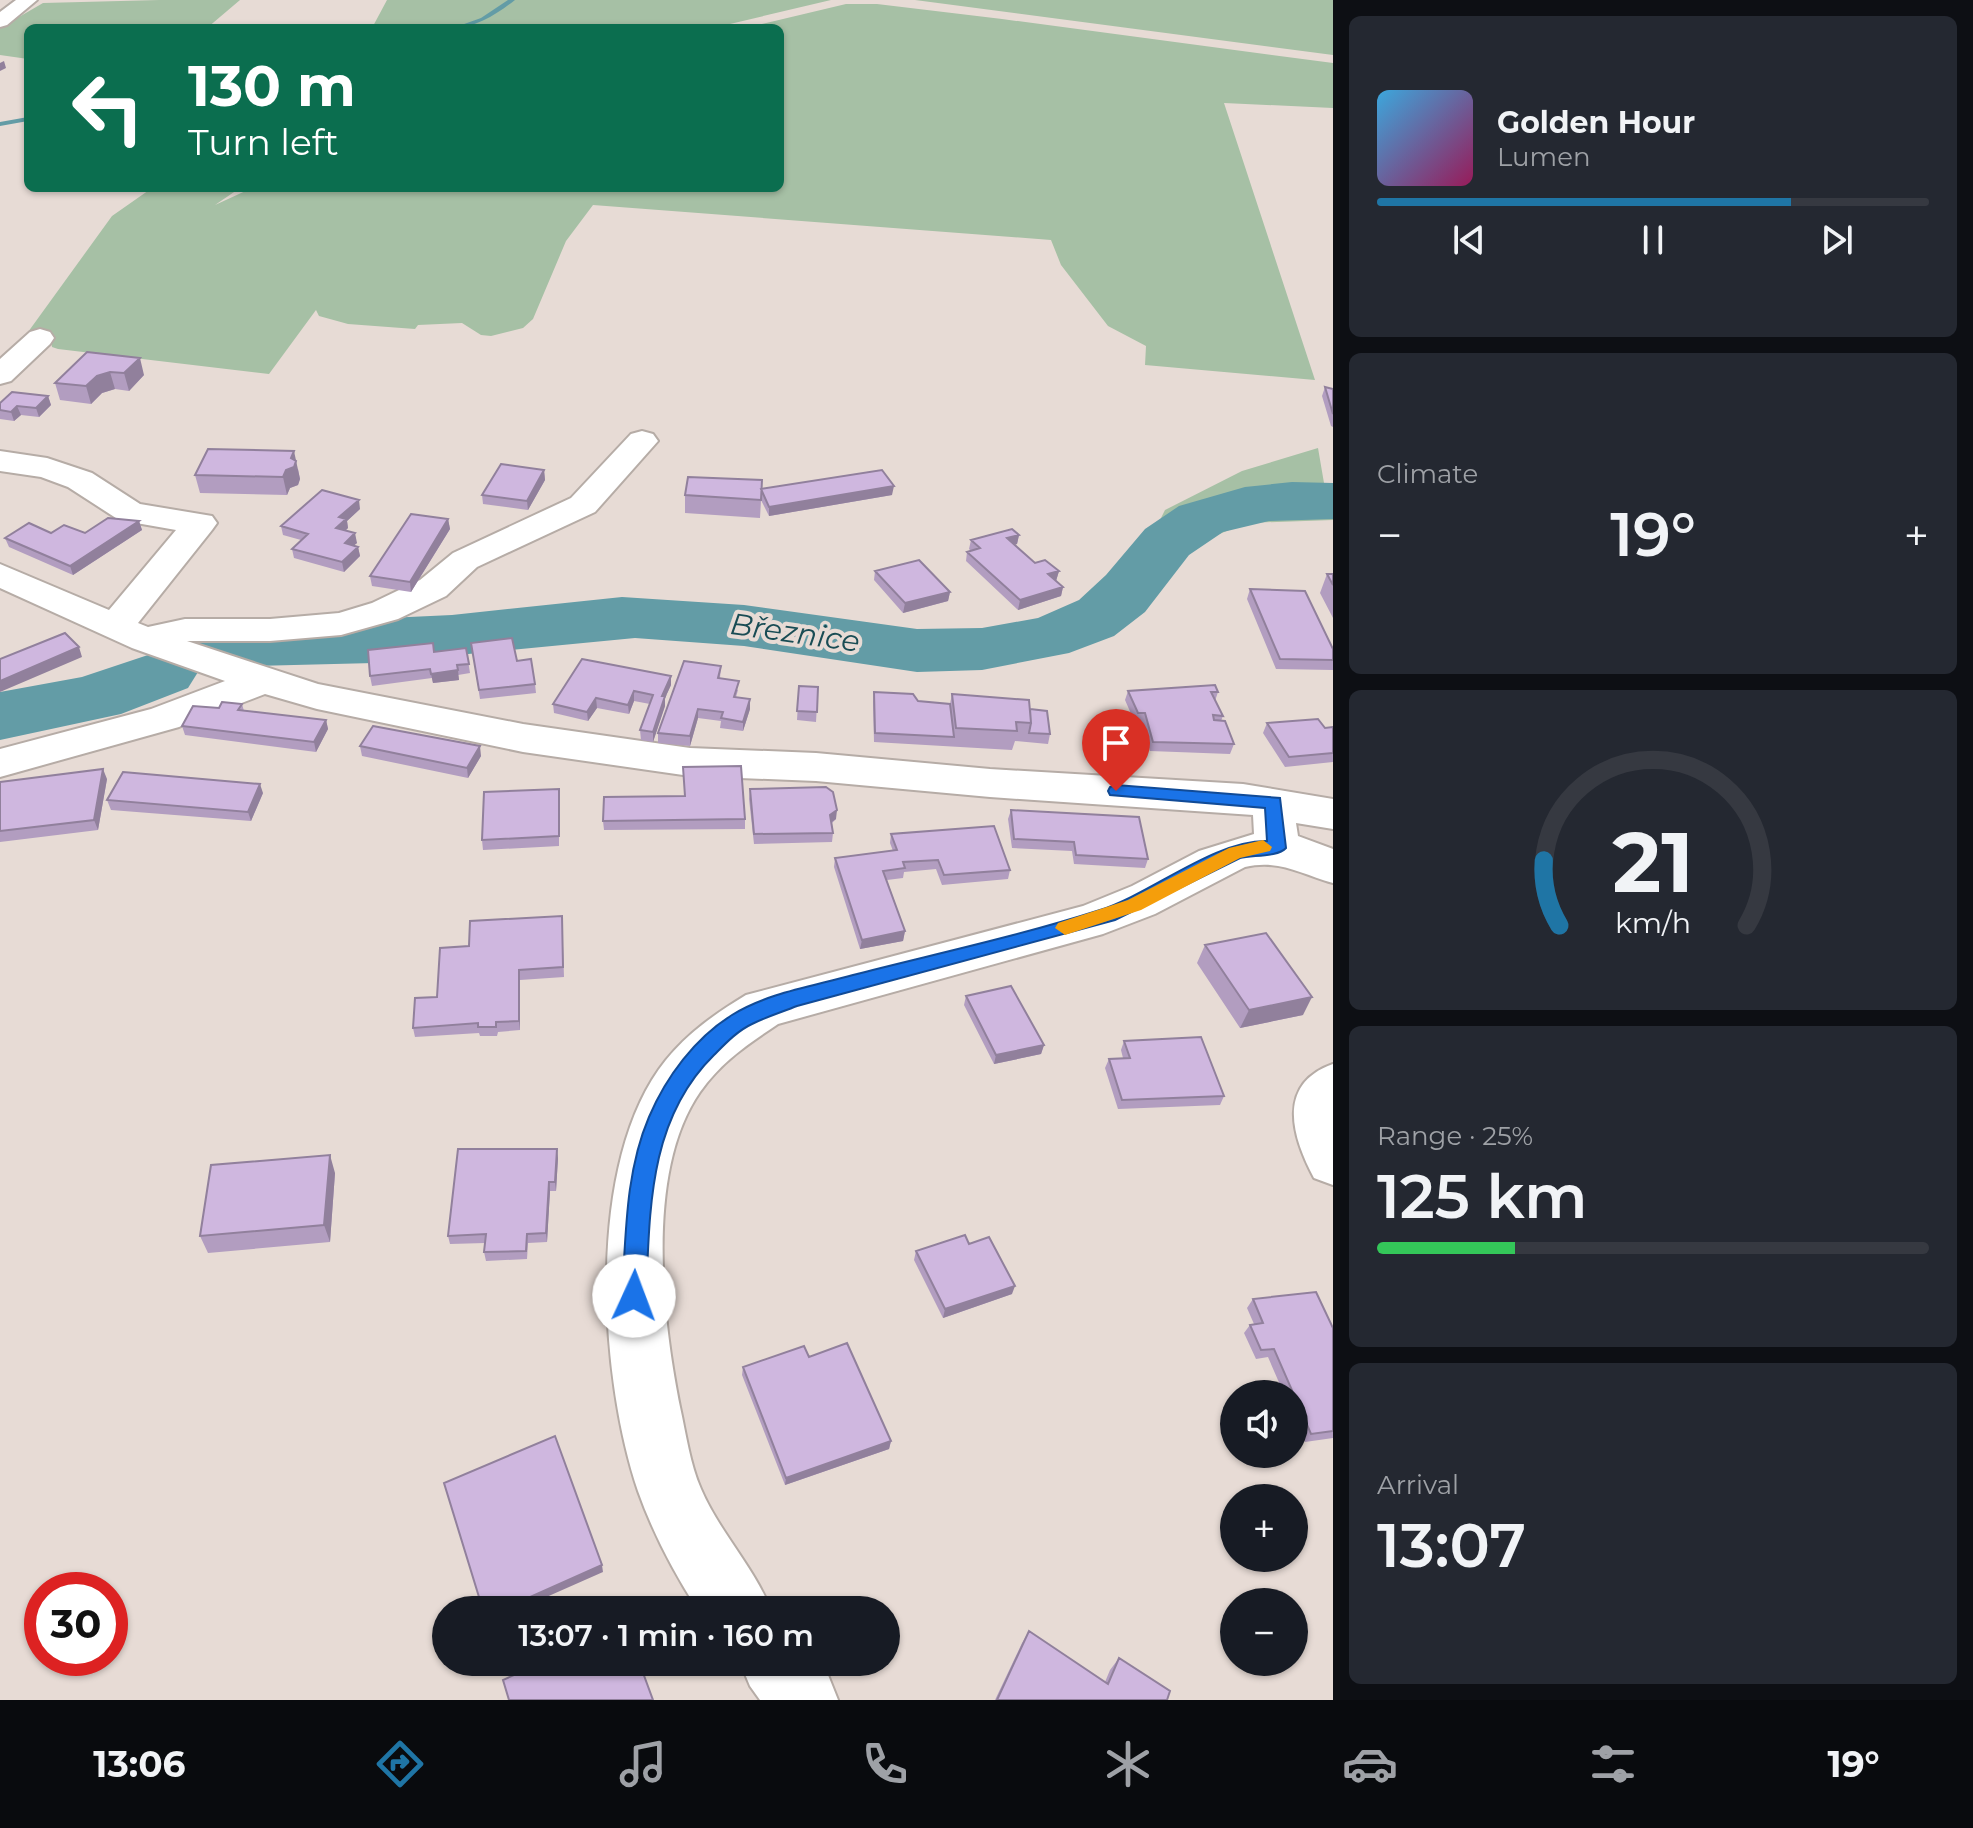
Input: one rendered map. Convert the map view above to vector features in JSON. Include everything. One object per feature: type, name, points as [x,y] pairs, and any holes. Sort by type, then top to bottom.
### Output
[{"type":"street","points":[[0,21],[28,0]]},
{"type":"street","points":[[0,375],[40,338]]},
{"type":"street","points":[[130,633],[270,630],[341,624],[385,611],[433,588],[472,556],[583,505],[642,441]]},
{"type":"street","points":[[0,461],[47,468],[80,480],[131,513],[200,523],[130,633]]},
{"type":"street","points":[[0,575],[130,633],[263,681],[317,696],[523,738],[690,762],[816,767],[990,783],[1275,825],[1333,814]]},
{"type":"street","points":[[0,763],[165,718],[263,681]]},
{"type":"street","points":[[1275,825],[1294,851],[1333,867]]},
{"type":"street","points":[[729,1596],[688,1534],[671,1494],[656,1439],[634,1296],[638,1212],[647,1152],[670,1094],[690,1066],[725,1031],[763,1009],[1087,922],[1135,905],[1235,853],[1262,847],[1275,825]]},
{"type":"street","points":[[1333,1085],[1319,1105],[1317,1120],[1320,1137],[1333,1162]]},
{"type":"street","points":[[785,1676],[803,1700]]},
{"type":"green space","points":[[240,0],[212,24],[24,24],[24,58],[0,55],[0,28],[43,3]]},
{"type":"green space","points":[[387,0],[831,0],[730,24],[374,24]]},
{"type":"green space","points":[[915,0],[1333,0],[1333,55]]},
{"type":"green space","points":[[846,4],[877,4],[1333,63],[1333,108],[1224,103],[1315,380],[1145,365],[1146,346],[1108,326],[1061,265],[1051,240],[593,205],[566,241],[533,319],[523,328],[491,336],[481,335],[462,323],[418,325],[415,329],[348,324],[319,316],[316,310],[269,374],[58,349],[52,347],[51,341],[23,339],[112,216],[146,192],[234,192],[215,205],[243,192],[784,192],[784,24],[762,24]]},
{"type":"green space","points":[[1318,448],[1324,483],[1333,485],[1333,520],[1246,523],[1193,545],[1156,528],[1165,510],[1242,471]]},
{"type":"building","points":[[87,352],[140,358],[124,373],[110,372],[97,376],[86,386],[55,383]]},
{"type":"building","points":[[1325,387],[1333,389],[1333,414]]},
{"type":"building","points":[[12,392],[48,396],[36,408],[17,406],[11,412],[0,410],[0,403]]},
{"type":"building","points":[[208,449],[294,451],[291,458],[296,461],[283,477],[195,475]]},
{"type":"building","points":[[501,464],[544,470],[527,501],[482,495]]},
{"type":"building","points":[[882,470],[894,486],[769,507],[761,489]]},
{"type":"building","points":[[688,477],[762,480],[761,500],[685,495]]},
{"type":"building","points":[[322,490],[359,500],[339,517],[346,519],[336,528],[355,533],[345,543],[358,547],[342,562],[292,549],[308,534],[281,526]]},
{"type":"building","points":[[411,514],[448,519],[410,582],[370,576]]},
{"type":"building","points":[[108,518],[139,521],[70,566],[5,538],[29,523],[51,533],[64,525],[85,533]]},
{"type":"building","points":[[1012,529],[1019,535],[1007,538],[1035,563],[1045,560],[1059,571],[1048,574],[1063,587],[1020,600],[967,552],[980,548],[971,540]]},
{"type":"building","points":[[919,560],[950,592],[905,603],[875,571]]},
{"type":"building","points":[[1250,589],[1305,591],[1333,649],[1333,660],[1280,659]]},
{"type":"building","points":[[65,633],[79,647],[0,681],[0,659]]},
{"type":"building","points":[[512,638],[517,661],[531,659],[535,684],[479,690],[471,643]]},
{"type":"building","points":[[433,643],[434,652],[466,648],[469,664],[457,665],[458,670],[431,674],[430,669],[370,676],[368,650]]},
{"type":"building","points":[[582,659],[671,676],[662,696],[665,696],[653,732],[640,730],[653,695],[634,691],[628,705],[596,698],[587,712],[553,704]]},
{"type":"building","points":[[684,661],[721,666],[718,678],[739,681],[734,697],[750,699],[743,722],[721,718],[723,712],[698,709],[690,736],[658,733]]},
{"type":"building","points":[[1215,685],[1218,692],[1211,692],[1223,716],[1213,715],[1214,720],[1225,721],[1234,744],[1153,742],[1145,713],[1138,713],[1128,691]]},
{"type":"building","points":[[799,686],[818,687],[817,712],[797,711]]},
{"type":"building","points":[[874,692],[913,694],[918,701],[950,704],[954,737],[875,733]]},
{"type":"building","points":[[952,694],[1029,700],[1031,723],[1016,722],[1017,731],[956,728]]},
{"type":"building","points":[[222,702],[242,704],[238,710],[326,720],[314,742],[182,726],[193,706],[219,708]]},
{"type":"building","points":[[1030,709],[1047,711],[1050,734],[1029,733]]},
{"type":"building","points":[[1318,719],[1325,728],[1333,727],[1333,753],[1289,757],[1267,723]]},
{"type":"building","points":[[373,726],[480,746],[467,768],[360,746]]},
{"type":"building","points":[[741,766],[745,819],[603,821],[604,797],[685,796],[683,767]]},
{"type":"building","points":[[103,769],[94,820],[0,831],[0,782]]},
{"type":"building","points":[[123,772],[260,784],[248,812],[107,800]]},
{"type":"building","points":[[826,787],[833,792],[837,810],[830,815],[833,833],[754,834],[750,789]]},
{"type":"building","points":[[559,789],[559,836],[482,840],[484,792]]},
{"type":"building","points":[[1011,810],[1139,817],[1148,859],[1076,855],[1074,842],[1014,839]]},
{"type":"building","points":[[994,826],[1010,870],[944,875],[938,860],[903,862],[905,868],[883,871],[905,931],[862,940],[835,858],[897,850],[891,834]]},
{"type":"building","points":[[562,916],[563,967],[519,970],[519,1021],[496,1022],[496,1027],[478,1027],[478,1023],[413,1028],[415,998],[437,997],[440,948],[469,946],[470,921]]},
{"type":"building","points":[[1266,933],[1312,997],[1249,1010],[1205,945]]},
{"type":"building","points":[[1011,986],[1044,1045],[996,1055],[966,996]]},
{"type":"building","points":[[1201,1037],[1224,1096],[1122,1100],[1109,1059],[1130,1058],[1124,1041]]},
{"type":"building","points":[[458,1149],[557,1149],[555,1182],[549,1182],[546,1233],[527,1234],[526,1251],[484,1252],[486,1234],[448,1236]]},
{"type":"building","points":[[330,1155],[324,1225],[200,1236],[211,1165]]},
{"type":"building","points":[[965,1235],[969,1244],[989,1237],[1015,1286],[945,1309],[916,1251]]},
{"type":"building","points":[[1316,1292],[1333,1328],[1333,1431],[1311,1434],[1308,1427],[1308,1380],[1287,1380],[1274,1349],[1261,1350],[1250,1325],[1263,1323],[1253,1299]]},
{"type":"building","points":[[847,1343],[891,1441],[786,1478],[743,1367],[804,1346],[809,1357]]},
{"type":"building","points":[[555,1436],[602,1565],[532,1596],[479,1596],[444,1483]]},
{"type":"building","points":[[1029,1631],[1108,1684],[1119,1658],[1170,1691],[1167,1700],[997,1700]]},
{"type":"building","points":[[512,1676],[644,1676],[653,1700],[509,1700],[503,1680]]},
{"type":"waterway","points":[[468,24],[483,19],[512,0]]},
{"type":"waterway","points":[[0,124],[24,120]]},
{"type":"waterway","name":"Březnice","points":[[212,651],[252,645],[452,636],[635,617],[744,625],[917,651],[982,649],[1060,634],[1090,622],[1113,607],[1167,542],[1201,519],[1222,511],[1269,502],[1333,501]]},
{"type":"waterway","name":"Březnice","points":[[0,716],[96,698],[163,672]]},
{"type":"slow traffic","points":[[1065,928],[1135,905],[1235,853],[1263,847]]},
{"type":"route","points":[[634,1296],[641,1185],[647,1152],[658,1119],[670,1094],[690,1066],[708,1046],[742,1019],[794,999],[1109,915],[1135,905],[1235,853],[1251,848],[1277,848],[1273,802],[1116,791]]}]
